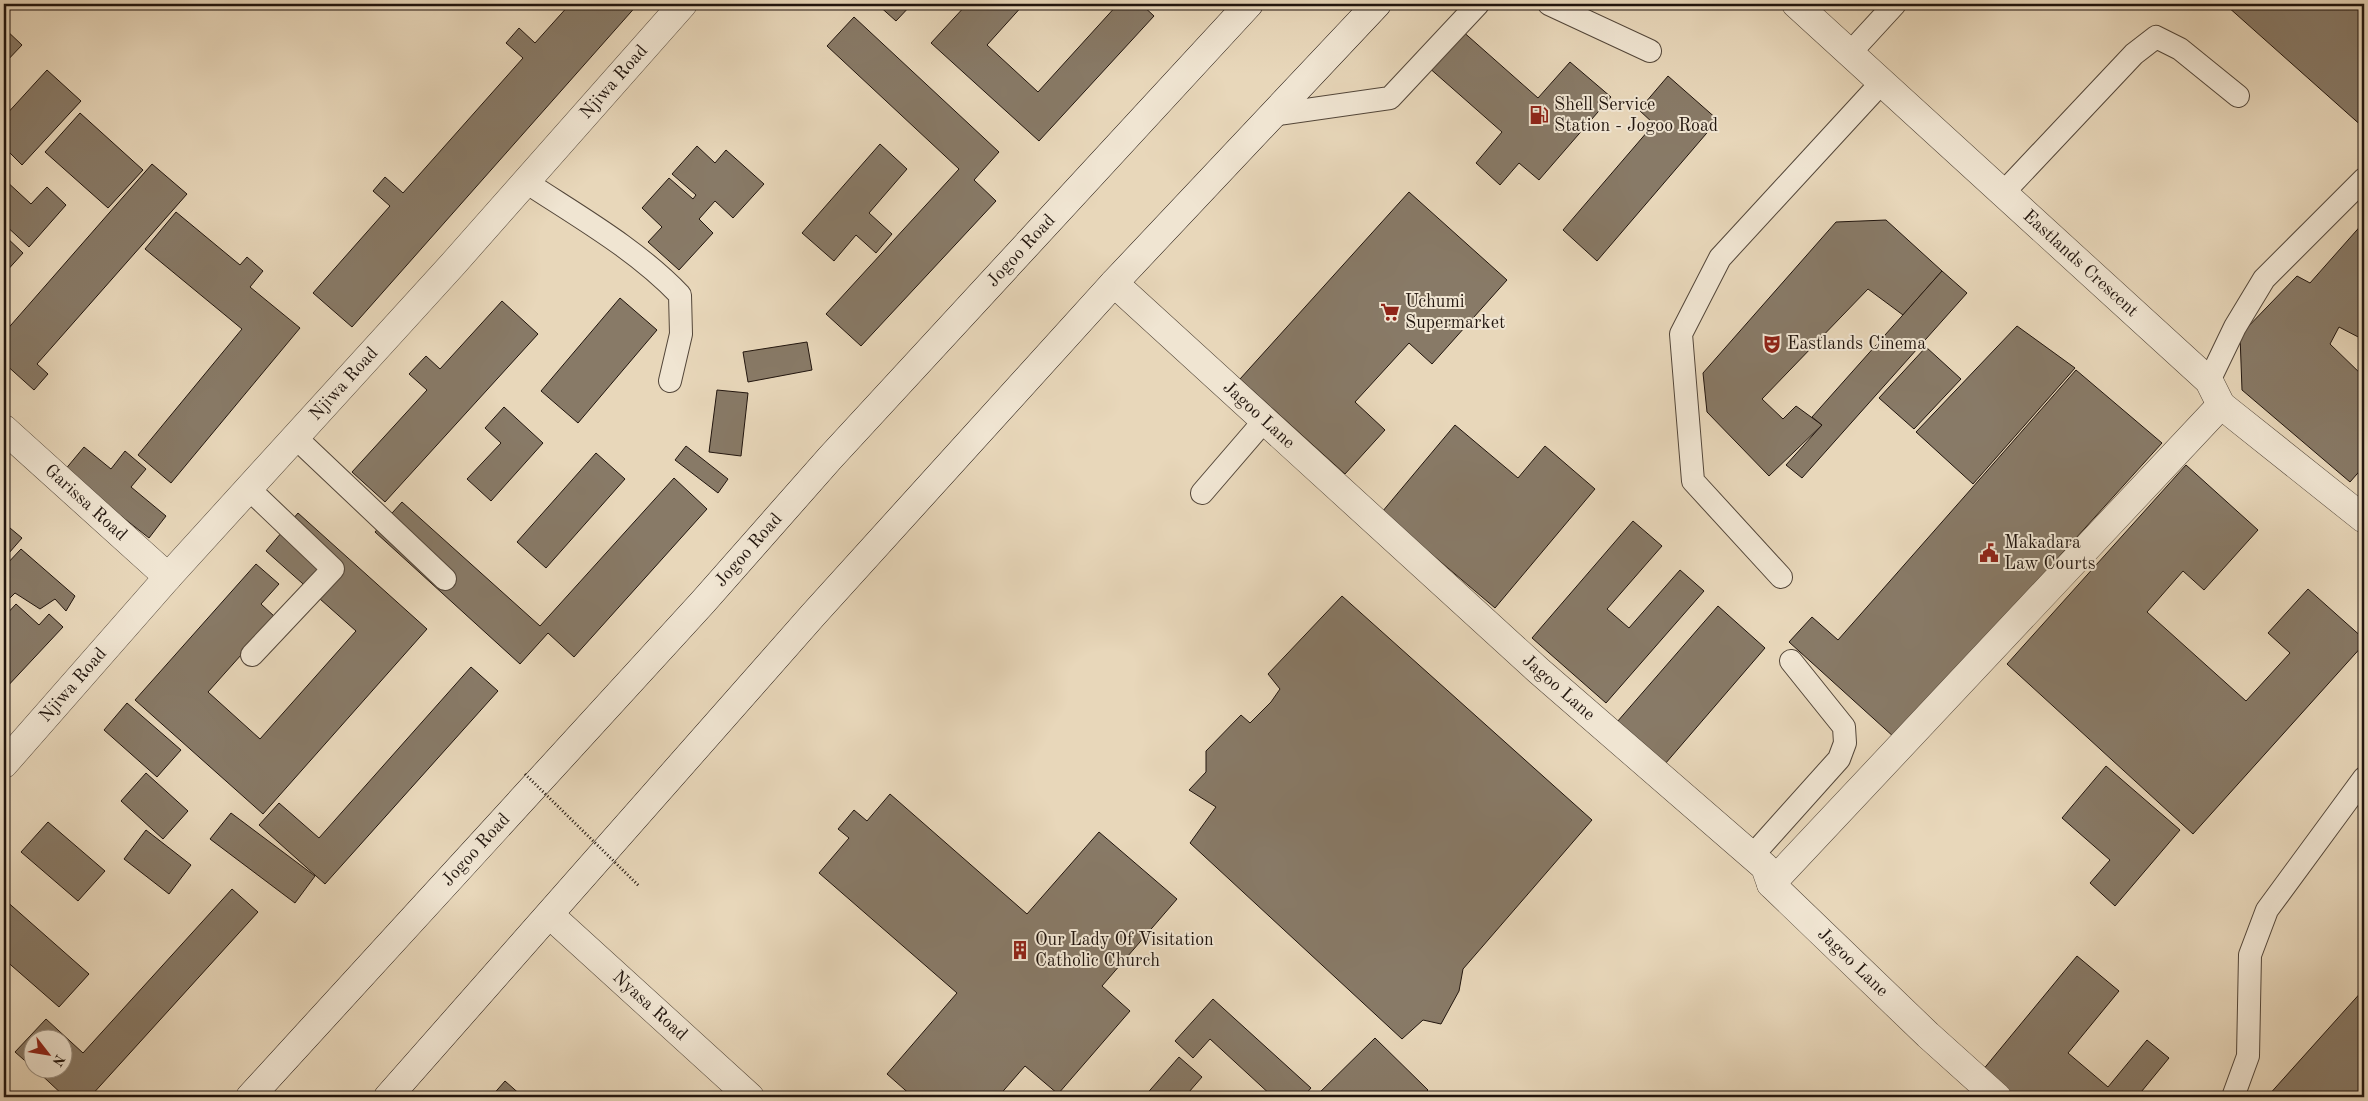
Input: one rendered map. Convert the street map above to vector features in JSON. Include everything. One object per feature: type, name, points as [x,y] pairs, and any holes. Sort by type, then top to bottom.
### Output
[{"type":"street","name":"Njiwa Road","points":[[4,764],[168,577],[454,263],[683,4]]},
{"type":"street","name":"Jogoo Road","points":[[250,1097],[703,602],[830,458],[1249,4]]},
{"type":"street","points":[[388,1097],[813,614],[1114,283],[1377,4]]},
{"type":"street","name":"Eastlands Crescent","points":[[1796,4],[2208,381],[2221,405],[2364,519]]},
{"type":"street","name":"Jagoo Lane","points":[[1114,283],[1539,671],[1765,867],[1770,884],[1928,1035],[1997,1097]]},
{"type":"street","points":[[1770,884],[2221,405]]},
{"type":"street","name":"Garissa Road","points":[[4,429],[168,577]]},
{"type":"street","name":"Nyasa Road","points":[[550,915],[750,1097]]},
{"type":"lane","points":[[1271,115],[1390,98],[1478,4]]},
{"type":"lane","points":[[1549,4],[1650,51]]},
{"type":"lane","points":[[1850,53],[1895,4]]},
{"type":"lane","points":[[2003,193],[2134,54],[2156,37],[2180,49],[2238,96]]},
{"type":"lane","points":[[1781,577],[1693,481],[1681,334],[1720,258],[1882,82]]},
{"type":"lane","points":[[2208,381],[2235,326],[2264,279],[2364,179]]},
{"type":"lane","points":[[526,182],[622,245],[660,275],[680,296],[681,334],[670,381]]},
{"type":"lane","points":[[1202,493],[1264,421]]},
{"type":"lane","points":[[295,437],[445,579]]},
{"type":"lane","points":[[249,488],[333,569],[252,655]]},
{"type":"lane","points":[[1752,856],[1839,759],[1845,743],[1844,727],[1791,661]]},
{"type":"lane","points":[[2234,1097],[2248,1056],[2250,955],[2268,910],[2364,778]]},
{"type":"path","points":[[525,774],[639,886]]},
{"type":"building","points":[[570,4],[638,4],[352,327],[313,293],[390,206],[373,191],[385,177],[403,193],[523,58],[506,43],[519,28],[535,43]]},
{"type":"building","points":[[877,4],[912,4],[896,21]]},
{"type":"building","points":[[967,4],[1024,4],[987,45],[1038,92],[1118,4],[1141,4],[1154,16],[1039,141],[931,43]]},
{"type":"building","points":[[2228,4],[2364,4],[2364,128],[2227,6]]},
{"type":"building","points":[[854,17],[999,152],[974,180],[996,201],[861,346],[826,314],[959,169],[827,46]]},
{"type":"building","points":[[4,28],[22,45],[4,64]]},
{"type":"building","name":"Shell Service Station - Jogoo Road","points":[[1460,29],[1538,98],[1570,62],[1611,97],[1539,180],[1519,163],[1500,185],[1476,163],[1502,132],[1427,66]]},
{"type":"building","points":[[47,70],[81,101],[22,165],[4,147],[4,117]]},
{"type":"building","points":[[1668,76],[1718,120],[1597,261],[1563,230],[1654,124],[1639,110]]},
{"type":"building","points":[[80,113],[143,170],[108,208],[45,152]]},
{"type":"building","points":[[880,144],[907,169],[869,213],[892,234],[876,253],[856,235],[834,261],[802,233]]},
{"type":"building","points":[[697,146],[715,163],[726,150],[764,184],[733,218],[715,201],[699,219],[713,233],[679,270],[648,242],[662,227],[642,208],[669,178],[693,199],[696,195],[672,174]]},
{"type":"building","points":[[152,164],[187,194],[37,364],[48,374],[34,390],[4,363],[4,333]]},
{"type":"building","points":[[4,179],[31,204],[47,187],[66,205],[29,247],[4,224]]},
{"type":"building","name":"Uchumi Supermarket","points":[[1409,192],[1507,280],[1432,364],[1409,343],[1355,402],[1385,430],[1345,474],[1240,379]]},
{"type":"building","points":[[176,212],[240,265],[247,257],[263,271],[250,287],[300,328],[171,483],[138,455],[242,329],[145,249]]},
{"type":"building","name":"Eastlands Cinema","points":[[1886,220],[1942,271],[1903,315],[1868,289],[1762,399],[1783,419],[1796,406],[1822,425],[1769,476],[1707,412],[1703,373],[1836,222]]},
{"type":"building","points":[[2364,222],[2364,340],[2339,327],[2330,344],[2364,377],[2364,466],[2350,482],[2242,390],[2240,335],[2297,276],[2310,283]]},
{"type":"building","points":[[4,235],[23,253],[4,274]]},
{"type":"building","points":[[1942,271],[1967,293],[1802,478],[1786,465],[1822,425],[1812,417]]},
{"type":"building","points":[[620,298],[657,330],[578,423],[541,391]]},
{"type":"building","points":[[502,301],[538,334],[385,502],[352,472],[427,390],[409,374],[426,356],[440,369]]},
{"type":"building","points":[[2017,326],[2075,368],[1973,484],[1916,432]]},
{"type":"building","points":[[807,342],[812,370],[748,382],[743,352]]},
{"type":"building","points":[[1926,347],[1961,379],[1914,429],[1879,398]]},
{"type":"building","name":"Makadara Law Courts","points":[[2076,370],[2162,443],[1895,738],[1789,642],[1812,617],[1838,640]]},
{"type":"building","points":[[717,390],[748,393],[741,456],[709,452]]},
{"type":"building","points":[[504,407],[543,443],[491,501],[467,479],[501,443],[485,428]]},
{"type":"building","points":[[1455,425],[1518,478],[1545,446],[1595,489],[1495,608],[1382,512]]},
{"type":"building","points":[[686,446],[728,479],[718,493],[675,460]]},
{"type":"building","points":[[84,447],[111,469],[125,451],[146,469],[131,487],[166,516],[149,538],[64,471]]},
{"type":"building","points":[[596,453],[625,479],[546,568],[517,542]]},
{"type":"building","points":[[2186,465],[2258,530],[2204,590],[2183,571],[2147,612],[2246,701],[2290,653],[2268,633],[2308,589],[2364,639],[2364,644],[2193,834],[2007,664]]},
{"type":"building","points":[[674,478],[707,509],[574,657],[548,633],[520,664],[375,532],[402,502],[540,626]]},
{"type":"building","points":[[298,513],[427,629],[263,814],[135,700],[256,564],[279,584],[261,604],[275,617],[208,692],[260,739],[356,631],[266,551]]},
{"type":"building","points":[[1633,521],[1662,546],[1607,609],[1629,628],[1680,570],[1704,591],[1606,703],[1532,638]]},
{"type":"building","points":[[4,523],[22,538],[9,553],[4,548]]},
{"type":"building","points":[[21,549],[75,596],[66,611],[55,599],[40,609],[15,593],[4,604],[4,567]]},
{"type":"building","points":[[1342,596],[1592,820],[1463,969],[1459,991],[1441,1024],[1423,1020],[1402,1039],[1190,843],[1216,807],[1189,790],[1206,772],[1206,751],[1241,715],[1250,723],[1271,702],[1280,689],[1268,674]]},
{"type":"building","points":[[16,604],[39,625],[49,614],[63,627],[4,690],[4,617]]},
{"type":"building","points":[[1718,606],[1765,648],[1665,764],[1617,722]]},
{"type":"building","points":[[471,667],[498,691],[325,884],[259,825],[279,803],[319,838]]},
{"type":"building","points":[[127,703],[181,750],[157,777],[104,730]]},
{"type":"building","points":[[2106,766],[2180,830],[2115,906],[2090,883],[2110,860],[2062,818]]},
{"type":"building","points":[[146,773],[188,811],[163,839],[121,801]]},
{"type":"building","name":"Our Lady Of Visitation Catholic Church","points":[[890,794],[1027,914],[1099,832],[1177,899],[1102,986],[1130,1011],[1058,1094],[1025,1066],[998,1097],[913,1097],[887,1074],[957,993],[819,873],[849,838],[838,829],[854,810],[867,821]]},
{"type":"building","points":[[231,813],[315,876],[295,903],[210,839]]},
{"type":"building","points":[[48,822],[105,871],[78,901],[21,852]]},
{"type":"building","points":[[146,830],[191,865],[169,894],[124,859]]},
{"type":"building","points":[[232,889],[258,912],[90,1097],[65,1097],[45,1078],[72,1078],[72,1043],[83,1053]]},
{"type":"building","points":[[4,899],[89,974],[59,1007],[4,959]]},
{"type":"building","points":[[2077,956],[2119,991],[2068,1053],[2108,1087],[2147,1040],[2169,1058],[2137,1097],[2015,1097],[1982,1071]]},
{"type":"building","points":[[2364,989],[2364,1097],[2267,1097]]},
{"type":"building","points":[[1213,999],[1311,1088],[1303,1097],[1273,1097],[1210,1039],[1193,1058],[1175,1041]]},
{"type":"building","points":[[46,1019],[56,1028],[38,1028]]},
{"type":"building","points":[[1375,1038],[1428,1090],[1421,1097],[1315,1097]]},
{"type":"building","points":[[22,1045],[22,1058],[15,1052]]},
{"type":"building","points":[[1179,1057],[1202,1077],[1189,1092],[1196,1097],[1144,1097]]},
{"type":"building","points":[[505,1081],[523,1097],[491,1097]]},
{"type":"place","name":"Shell Service Station - Jogoo Road","points":[[1539,115]]},
{"type":"place","name":"Uchumi Supermarket","points":[[1390,312]]},
{"type":"place","name":"Eastlands Cinema","points":[[1772,344]]},
{"type":"place","name":"Makadara Law Courts","points":[[1989,553]]},
{"type":"place","name":"Our Lady Of Visitation Catholic Church","points":[[1020,950]]}]
